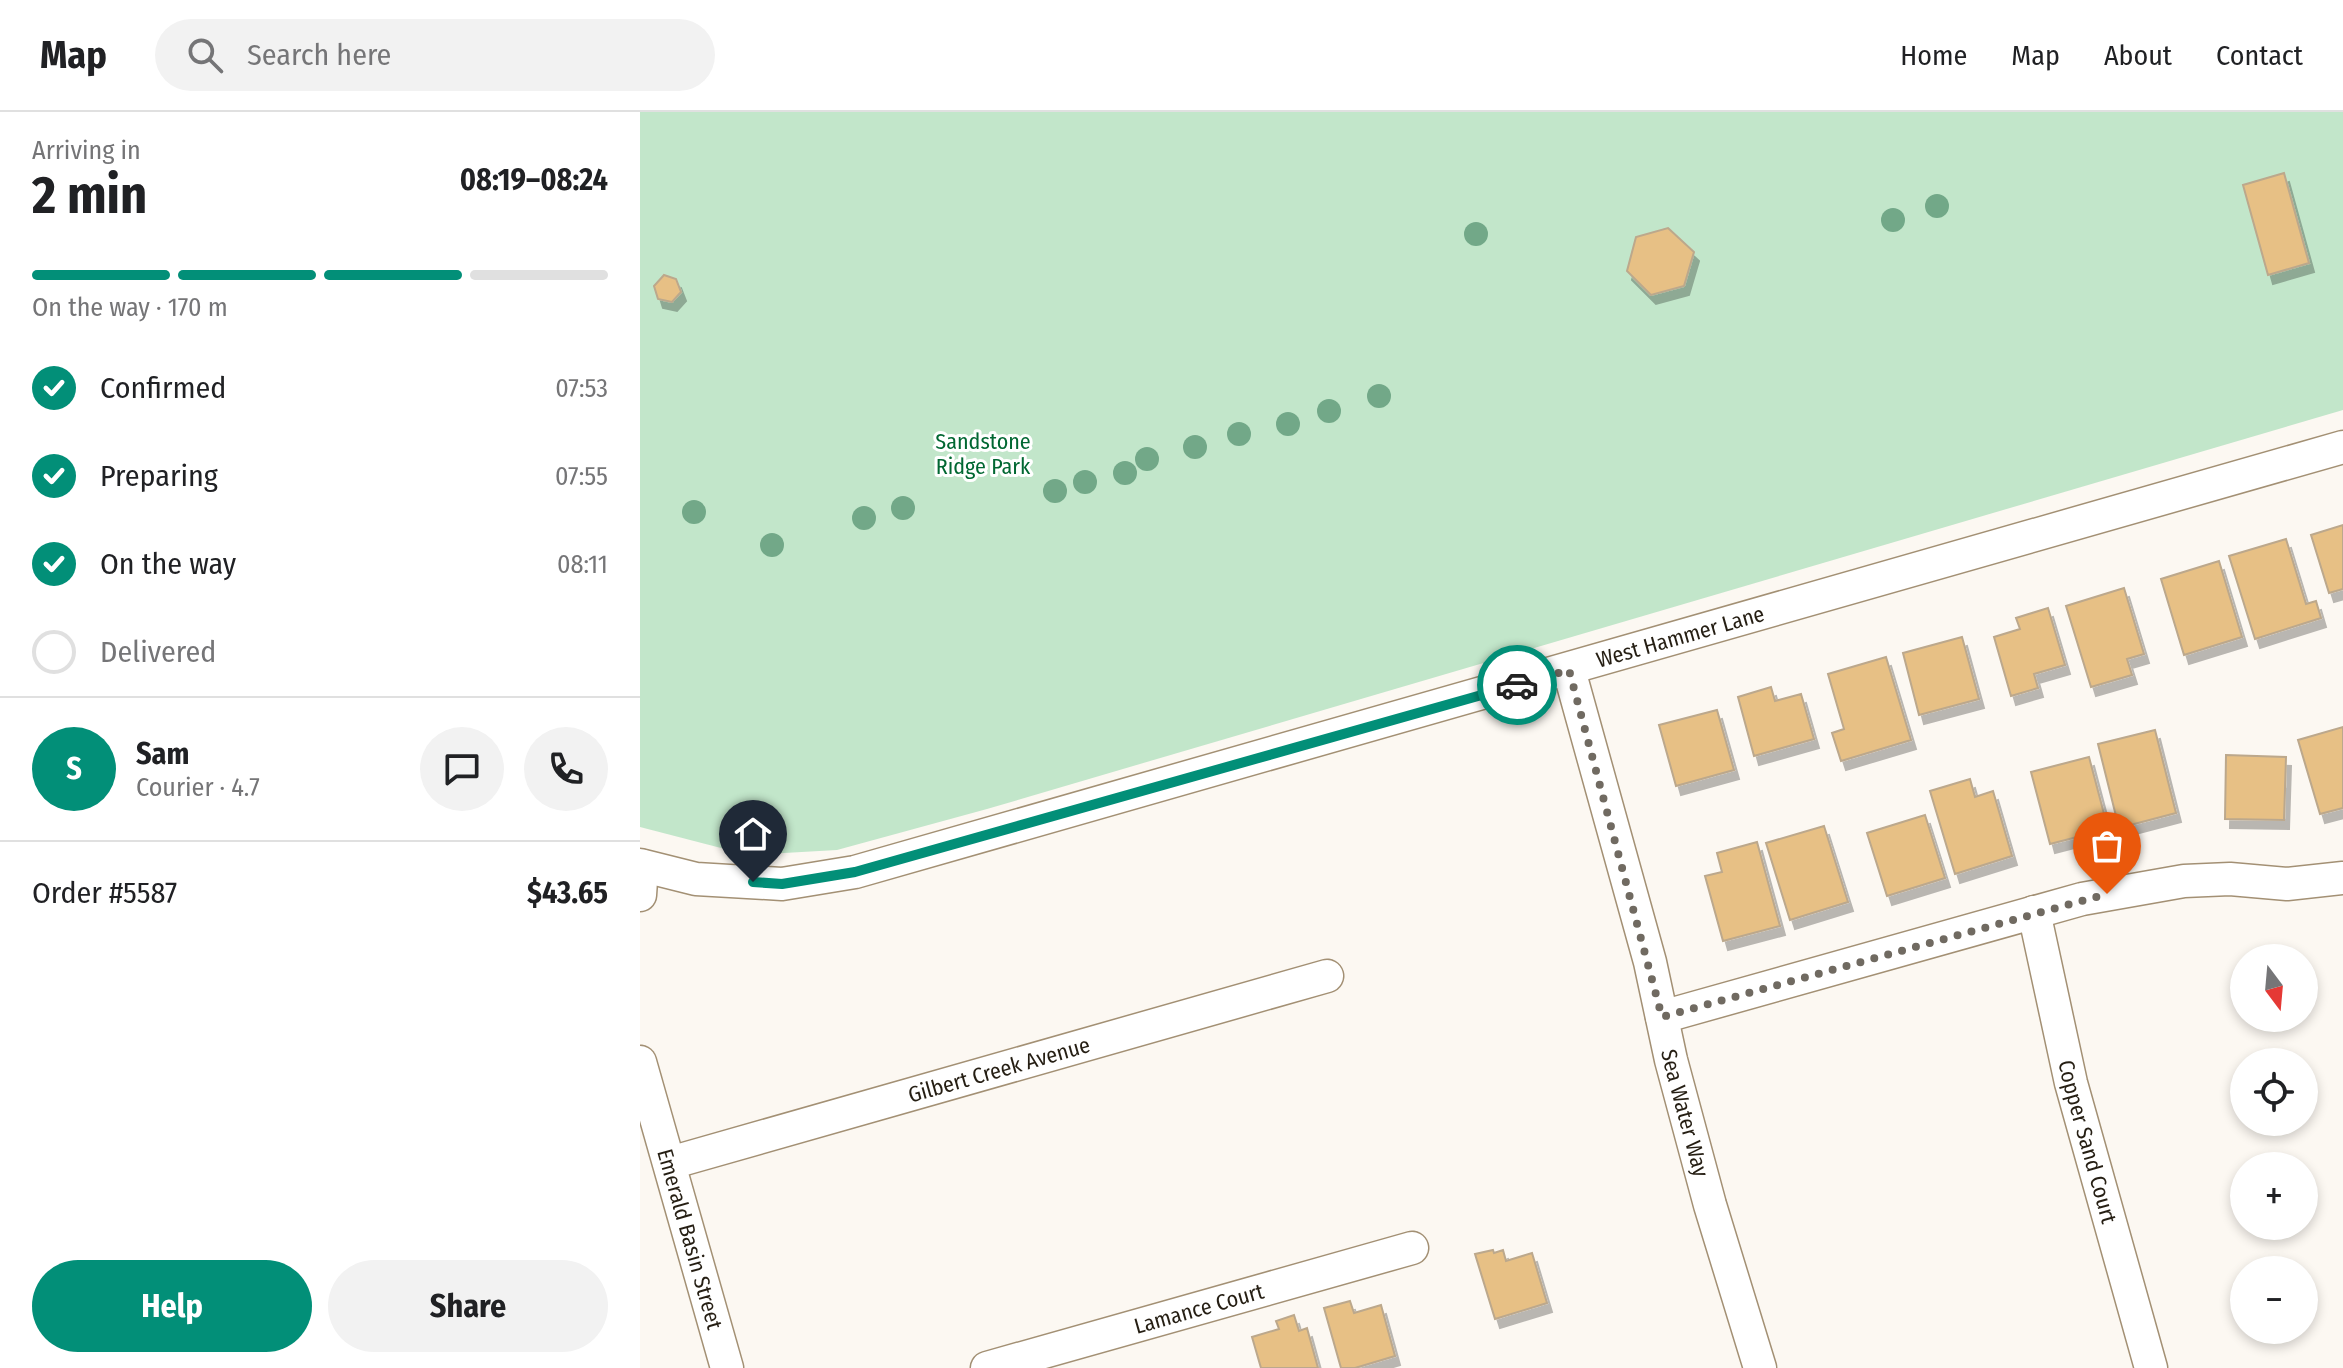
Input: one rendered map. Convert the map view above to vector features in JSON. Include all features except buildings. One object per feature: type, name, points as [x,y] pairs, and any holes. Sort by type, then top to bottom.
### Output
[{"type":"street","name":"West Hammer Lane","points":[[641,875],[782,884],[855,872],[2343,447]]},
{"type":"street","name":"Sea Water Way","points":[[1569,670],[1710,1205],[1760,1368]]},
{"type":"street","points":[[1662,1017],[2082,899],[2184,881],[2230,879],[2287,884],[2343,878]]},
{"type":"street","name":"Copper Sand Court","points":[[2034,912],[2071,1083],[2151,1368]]},
{"type":"street","name":"Gilbert Creek Avenue","points":[[670,1163],[1327,976]]},
{"type":"street","name":"Emerald Basin Street","points":[[640,1062],[648,1120],[670,1163],[727,1368]]},
{"type":"street","name":"Lamance Court","points":[[987,1368],[1412,1248]]},
{"type":"green space","name":"Sandstone Ridge Park","points":[[640,112],[2343,112],[2343,410],[987,809],[837,850],[748,855],[640,827]]},
{"type":"way so far","points":[[1517,685],[1569,670],[1650,962],[1662,1017],[2107,894]]},
{"type":"route","points":[[753,882],[782,884],[855,872],[1517,685]]}]
